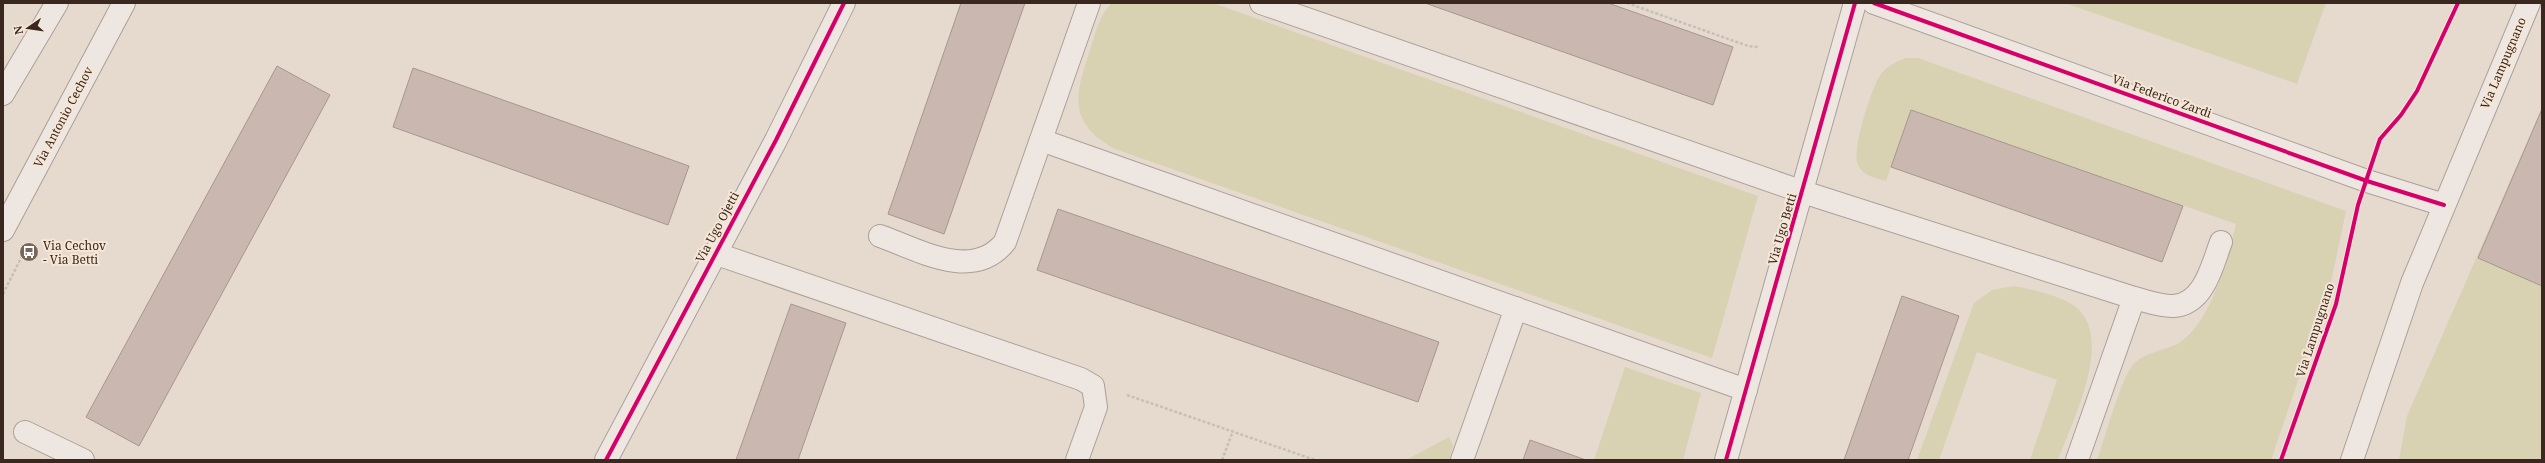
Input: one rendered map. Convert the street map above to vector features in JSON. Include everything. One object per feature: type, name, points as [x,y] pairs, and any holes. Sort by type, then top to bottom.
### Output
[{"type":"street","points":[[3,94],[57,3]]},
{"type":"street","name":"Via Antonio Cechov","points":[[3,230],[124,3]]},
{"type":"street","name":"Via Ugo Ojetti","points":[[606,460],[714,253],[776,140],[844,3]]},
{"type":"street","points":[[880,236],[943,259],[963,263],[981,261],[996,254],[1005,242],[1089,3]]},
{"type":"street","points":[[1261,3],[1302,10],[1803,192],[2134,298],[2173,306],[2190,302],[2203,287],[2221,242]]},
{"type":"street","name":"Via Ugo Betti","points":[[1726,460],[1803,192],[1855,3]]},
{"type":"street","name":"Via Federico Zardi","points":[[1874,3],[2366,181],[2444,205]]},
{"type":"street","name":"Via Lampugnano","points":[[2352,460],[2412,283],[2529,3]]},
{"type":"street","points":[[1041,140],[1746,390]]},
{"type":"street","points":[[714,253],[1081,379],[1093,386],[1096,407],[1077,460]]},
{"type":"street","points":[[2077,460],[2134,298]]},
{"type":"street","points":[[1462,460],[1516,308]]},
{"type":"street","points":[[25,432],[83,460]]},
{"type":"path","points":[[1626,3],[1748,46],[1758,47]]},
{"type":"path","points":[[1093,386],[1110,389],[1315,460]]},
{"type":"path","points":[[1222,460],[1233,432]]},
{"type":"shaded area","points":[[1112,3],[1213,3],[1758,196],[1712,358],[1115,149],[1088,128],[1081,116],[1079,104],[1081,78],[1095,35],[1104,12]]},
{"type":"shaded area","points":[[2065,3],[2326,3],[2297,84]]},
{"type":"shaded area","points":[[1906,58],[1918,58],[2346,211],[2330,287],[2271,460],[2097,460],[2118,397],[2127,374],[2132,366],[2137,361],[2148,355],[2179,343],[2200,321],[2209,306],[2228,255],[2236,224],[1911,110],[1886,181],[1866,174],[1858,165],[1857,148],[1867,107],[1881,73],[1891,65]]},
{"type":"shaded area","points":[[2542,108],[2542,460],[2399,460],[2407,416]]},
{"type":"shaded area","points":[[2014,286],[2038,291],[2072,304],[2077,308],[2087,322],[2092,340],[2091,360],[2087,382],[2058,460],[2030,460],[2057,380],[1977,352],[1939,460],[1917,460],[1974,303],[1992,290]]},
{"type":"shaded area","points":[[1625,367],[1701,393],[1683,460],[1594,460]]},
{"type":"shaded area","points":[[1449,437],[1453,446],[1449,460],[1406,460]]},
{"type":"building","points":[[961,3],[1025,3],[944,234],[888,214]]},
{"type":"building","points":[[1425,3],[1608,3],[1733,47],[1713,105]]},
{"type":"building","points":[[277,66],[330,95],[139,446],[86,417]]},
{"type":"building","points":[[413,68],[689,166],[668,225],[393,127]]},
{"type":"building","points":[[2542,109],[2542,286],[2478,258]]},
{"type":"building","points":[[1911,110],[2183,206],[2162,262],[1891,167]]},
{"type":"building","points":[[1058,209],[1439,342],[1418,402],[1037,270]]},
{"type":"building","points":[[1902,296],[1959,316],[1908,460],[1844,460]]},
{"type":"building","points":[[791,304],[846,323],[798,460],[736,460]]},
{"type":"building","points":[[1530,440],[1586,460],[1523,460]]},
{"type":"cycle path","points":[[606,460],[776,140],[844,3]]},
{"type":"cycle path","points":[[1726,460],[1855,3]]},
{"type":"cycle path","points":[[1874,3],[2367,181],[2444,205]]},
{"type":"cycle path","points":[[2281,460],[2336,304],[2358,205],[2380,139],[2401,115],[2417,91],[2458,3]]},
{"type":"place","name":"Via Cechov - Via Betti","points":[[29,252]]}]
